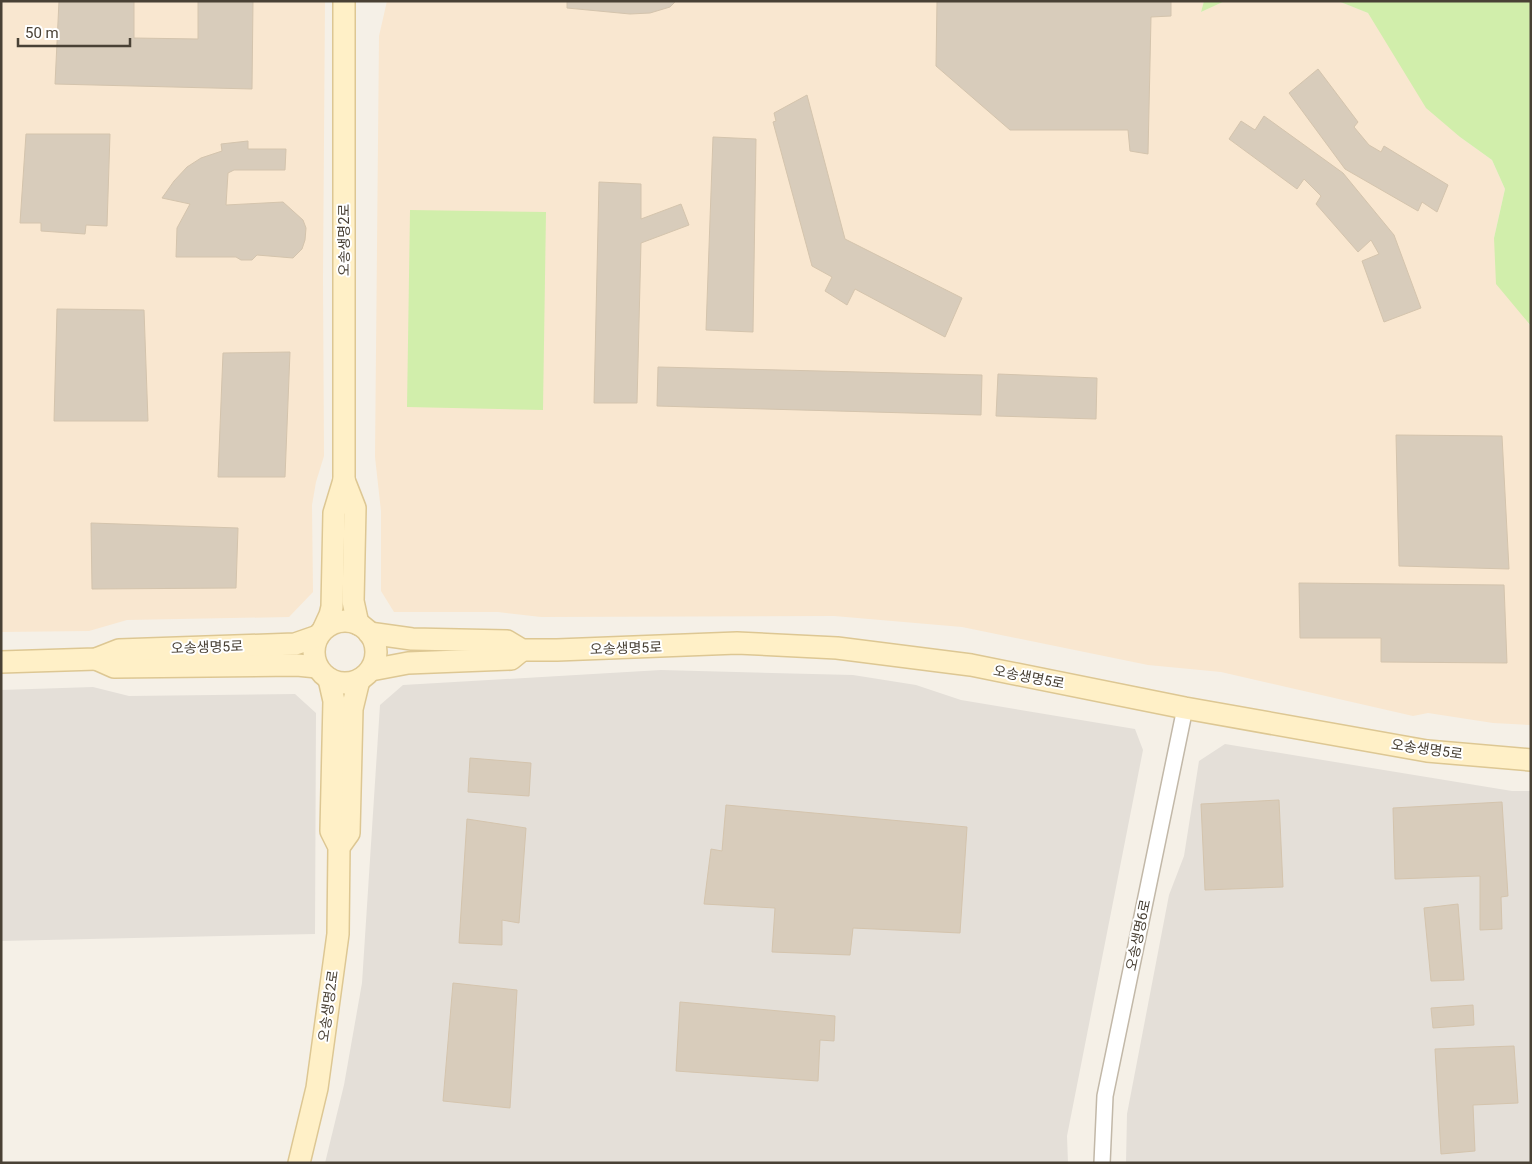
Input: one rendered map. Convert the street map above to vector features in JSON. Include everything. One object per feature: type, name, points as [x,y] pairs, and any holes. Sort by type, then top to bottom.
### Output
[{"type":"street","name":"오송생명2로","points":[[321,632],[330,616],[332,607],[334,513],[344,480],[344,1]]},
{"type":"street","name":"오송생명2로","points":[[344,480],[355,508],[353,601],[363,628]]},
{"type":"street","points":[[343,621],[363,628],[374,641],[376,651],[375,661],[365,675],[354,682],[343,684],[323,673],[314,657],[314,646],[321,632],[333,623],[343,621]]},
{"type":"street","name":"오송생명5로","points":[[363,628],[412,639],[507,641],[522,650],[737,643],[837,648],[971,665],[1185,708],[1427,750],[1531,760]]},
{"type":"street","name":"오송생명5로","points":[[1,662],[96,659],[119,650],[295,644],[321,632]]},
{"type":"street","name":"오송생명5로","points":[[365,675],[408,663],[512,659],[522,650]]},
{"type":"street","name":"오송생명5로","points":[[96,659],[114,667],[297,665],[323,673]]},
{"type":"street","name":"오송생명2로","points":[[300,1163],[317,1088],[338,934],[339,847],[331,831],[334,701],[323,673]]},
{"type":"street","name":"오송생명2로","points":[[339,847],[349,833],[352,709],[365,675]]},
{"type":"street","name":"오송생명6로","points":[[1102,1163],[1105,1096],[1185,708]]},
{"type":"shaded area","points":[[1,1],[325,1],[324,456],[316,482],[312,505],[313,592],[289,617],[127,620],[89,631],[1,632]]},
{"type":"shaded area","points":[[387,1],[1204,1],[1201,12],[1225,1],[1338,1],[1368,13],[1460,137],[1492,160],[1505,189],[1494,238],[1531,326],[1531,725],[1493,723],[1428,713],[1413,716],[1221,672],[1148,665],[962,627],[834,616],[541,617],[498,612],[394,612],[381,591],[381,511],[375,457],[379,36]]},
{"type":"shaded area","points":[[661,670],[853,675],[916,685],[961,700],[1135,729],[1143,750],[1067,1136],[1068,1163],[325,1163],[344,1085],[362,983],[380,705],[403,685]]},
{"type":"shaded area","points":[[93,687],[129,696],[295,694],[316,713],[315,934],[1,941],[1,690]]},
{"type":"shaded area","points":[[1225,744],[1512,791],[1531,791],[1531,1163],[1126,1163],[1127,1114],[1169,895],[1184,856],[1199,761]]},
{"type":"green space","points":[[1204,1],[1225,1],[1201,12]]},
{"type":"green space","points":[[1338,1],[1531,1],[1531,326],[1496,284],[1494,238],[1505,189],[1492,160],[1460,137],[1426,108],[1368,13]]},
{"type":"green space","points":[[410,210],[546,212],[543,410],[407,407]]},
{"type":"building","points":[[59,1],[134,1],[134,38],[198,39],[198,1],[253,1],[252,89],[55,84]]},
{"type":"building","points":[[567,1],[676,1],[670,7],[650,13],[630,14],[567,8]]},
{"type":"building","points":[[937,1],[1171,1],[1171,16],[1151,17],[1148,154],[1130,151],[1128,130],[1010,130],[936,66]]},
{"type":"building","points":[[1318,69],[1358,122],[1354,127],[1369,145],[1381,152],[1384,146],[1448,185],[1437,212],[1422,202],[1418,211],[1345,169],[1289,93]]},
{"type":"building","points":[[807,95],[845,239],[962,298],[945,337],[855,289],[847,305],[825,291],[832,277],[812,266],[773,122],[776,121],[774,113]]},
{"type":"building","points":[[1264,116],[1343,173],[1394,235],[1421,308],[1384,322],[1362,261],[1379,254],[1371,240],[1358,252],[1316,204],[1321,196],[1304,179],[1297,189],[1229,139],[1241,121],[1255,130]]},
{"type":"building","points":[[26,134],[110,134],[107,226],[86,225],[85,234],[41,231],[41,223],[20,223]]},
{"type":"building","points":[[713,137],[756,139],[753,332],[706,330]]},
{"type":"building","points":[[248,141],[248,149],[286,149],[285,170],[234,170],[228,173],[226,205],[283,202],[303,220],[306,228],[302,249],[293,258],[257,255],[252,260],[241,260],[236,257],[176,257],[177,228],[190,204],[162,198],[187,167],[201,158],[222,151],[221,144]]},
{"type":"building","points":[[599,182],[641,184],[641,219],[681,204],[689,225],[641,243],[637,403],[594,403]]},
{"type":"building","points":[[57,309],[144,310],[148,421],[54,421]]},
{"type":"building","points":[[290,352],[285,477],[218,477],[223,353]]},
{"type":"building","points":[[658,367],[982,375],[981,415],[657,406]]},
{"type":"building","points":[[998,374],[1097,378],[1096,419],[996,416]]},
{"type":"building","points":[[1396,435],[1502,436],[1509,569],[1399,566]]},
{"type":"building","points":[[91,523],[238,528],[236,588],[92,589]]},
{"type":"building","points":[[1299,583],[1504,585],[1507,663],[1381,662],[1381,638],[1300,638]]},
{"type":"building","points":[[470,758],[531,763],[529,796],[468,792]]},
{"type":"building","points":[[1279,800],[1283,887],[1205,890],[1201,804]]},
{"type":"building","points":[[1502,802],[1508,896],[1501,897],[1502,929],[1480,930],[1480,876],[1395,879],[1393,808]]},
{"type":"building","points":[[726,805],[967,827],[960,933],[853,928],[850,955],[772,952],[775,908],[704,904],[711,849],[722,851]]},
{"type":"building","points":[[467,819],[526,828],[519,923],[502,920],[502,945],[459,943]]},
{"type":"building","points":[[1458,904],[1464,980],[1431,981],[1424,908]]},
{"type":"building","points":[[453,983],[517,990],[510,1108],[443,1101]]},
{"type":"building","points":[[680,1002],[835,1016],[834,1041],[820,1040],[818,1081],[676,1071]]},
{"type":"building","points":[[1473,1005],[1474,1025],[1433,1028],[1431,1008]]},
{"type":"building","points":[[1514,1046],[1518,1103],[1473,1105],[1475,1151],[1441,1154],[1435,1049]]}]
